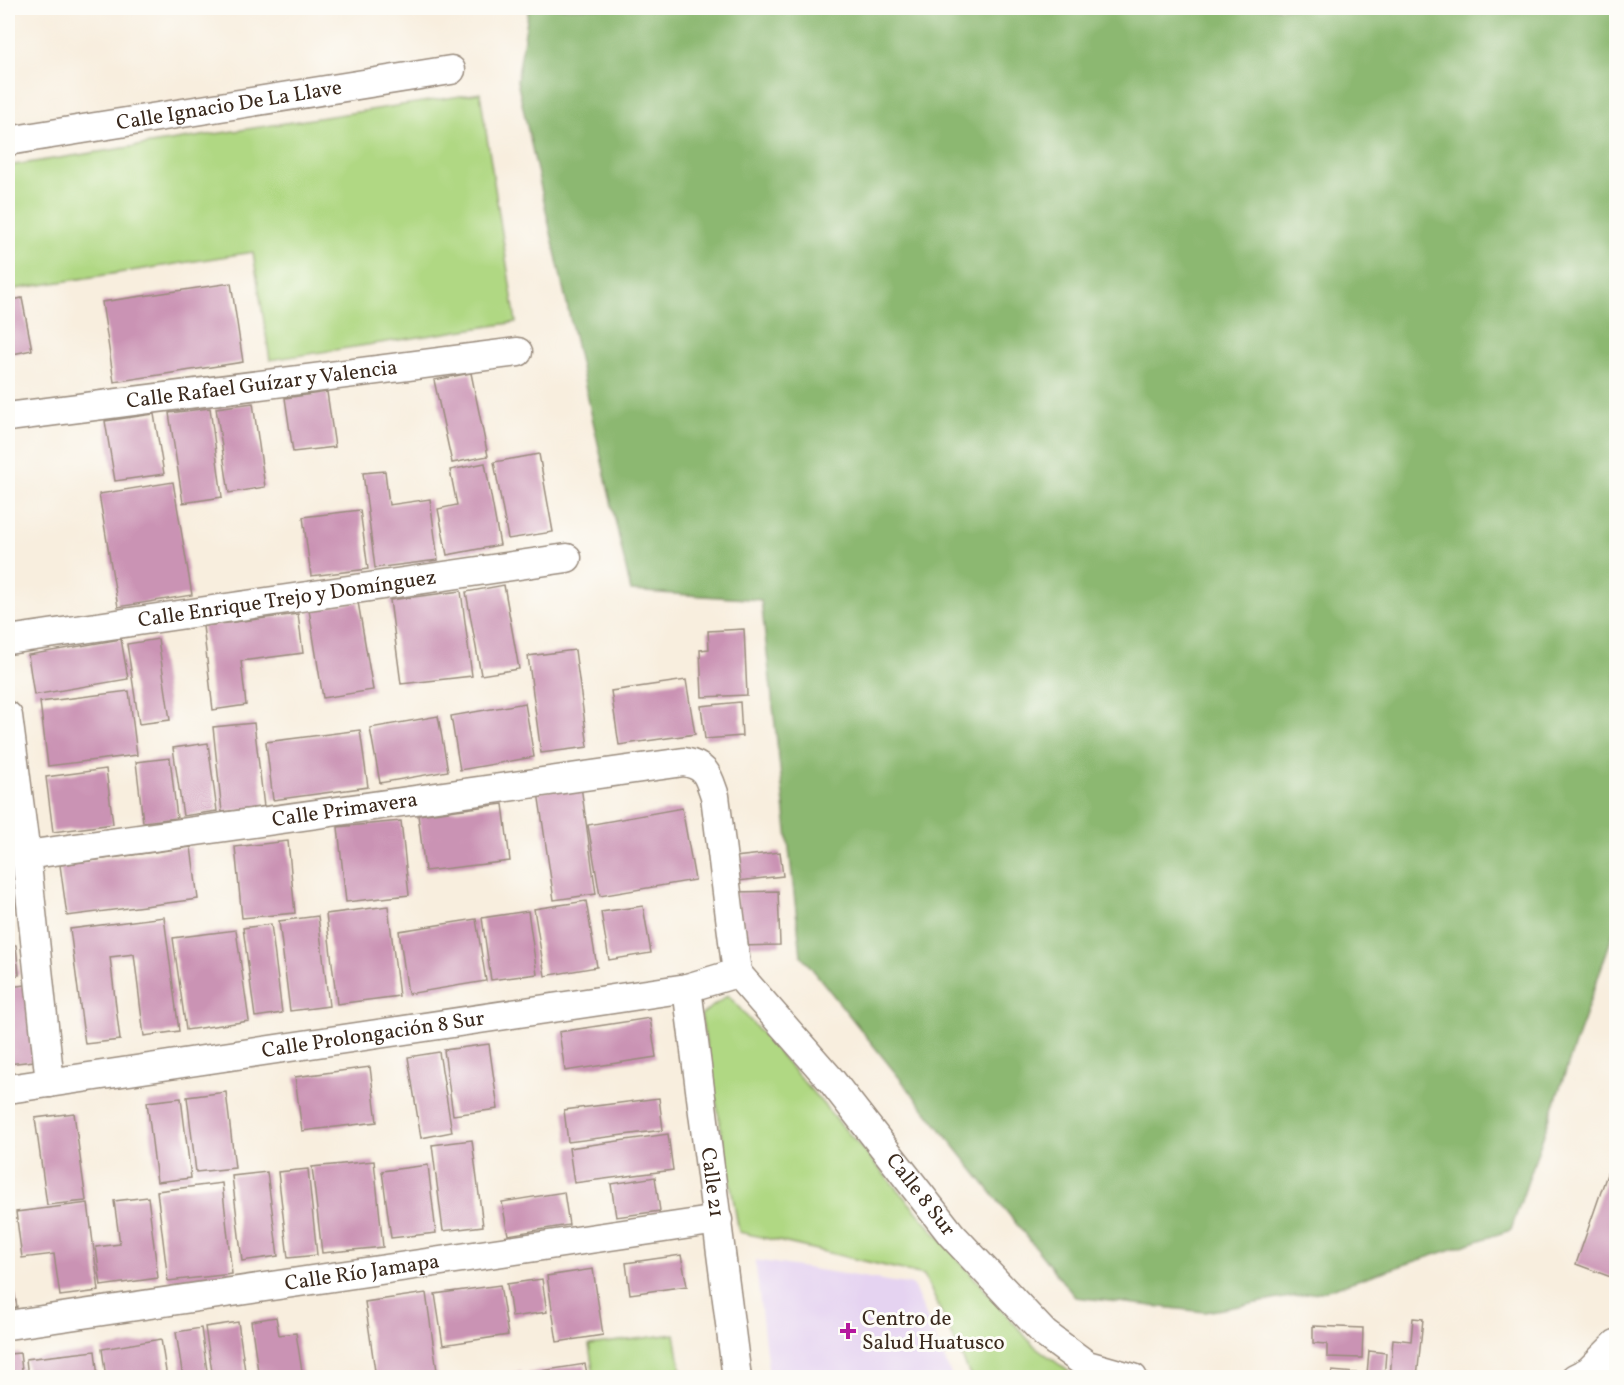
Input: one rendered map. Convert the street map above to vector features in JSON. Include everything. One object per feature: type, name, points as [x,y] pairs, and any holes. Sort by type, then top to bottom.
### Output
[{"type":"street","name":"Calle Ignacio De La Llave","points":[[8,141],[451,70]]},
{"type":"street","name":"Calle Rafael Guízar y Valencia","points":[[8,417],[518,352]]},
{"type":"street","name":"Calle Enrique Trejo y Domínguez","points":[[8,640],[567,558]]},
{"type":"street","points":[[8,716],[26,855],[50,1083]]},
{"type":"street","name":"Calle Primavera","points":[[26,855],[665,763],[697,764],[707,773],[715,796],[737,973]]},
{"type":"street","name":"Calle Prolongación 8 Sur","points":[[8,1089],[687,988],[737,973]]},
{"type":"street","name":"Calle 8 Sur","points":[[737,973],[831,1080],[951,1234],[1045,1334],[1087,1365],[1133,1377]]},
{"type":"street","name":"Calle 21","points":[[687,988],[737,1377]]},
{"type":"street","name":"Calle Río Jamapa","points":[[8,1325],[718,1220]]},
{"type":"street","points":[[1575,1377],[1589,1371],[1617,1344]]},
{"type":"shaded area","name":"Centro de Salud Huatusco","points":[[755,1260],[913,1285],[952,1377],[769,1377]]},
{"type":"green space","points":[[529,8],[1616,8],[1616,925],[1511,1230],[1324,1291],[1205,1312],[1075,1297],[801,955],[761,600],[631,591],[517,81]]},
{"type":"green space","points":[[480,93],[516,322],[270,360],[253,252],[8,290],[8,166]]},
{"type":"green space","points":[[728,995],[1032,1344],[1076,1377],[971,1377],[924,1275],[739,1232],[701,1015]]},
{"type":"green space","points":[[675,1334],[682,1377],[594,1377],[589,1345]]},
{"type":"building","points":[[231,283],[243,362],[114,382],[102,302]]},
{"type":"building","points":[[22,298],[32,350],[8,355],[8,301]]},
{"type":"building","points":[[471,373],[488,456],[452,463],[434,380]]},
{"type":"building","points":[[327,392],[335,447],[293,452],[285,398]]},
{"type":"building","points":[[253,403],[265,487],[229,493],[216,408]]},
{"type":"building","points":[[210,408],[222,497],[183,503],[169,413]]},
{"type":"building","points":[[154,414],[164,474],[115,481],[105,421]]},
{"type":"building","points":[[539,454],[553,532],[508,539],[494,462]]},
{"type":"building","points":[[485,463],[500,545],[447,555],[438,509],[457,505],[450,470]]},
{"type":"building","points":[[385,471],[389,505],[430,499],[438,560],[375,568],[363,473]]},
{"type":"building","points":[[173,482],[192,595],[118,607],[99,494]]},
{"type":"building","points":[[360,510],[368,569],[311,576],[303,517]]},
{"type":"building","points":[[504,585],[519,669],[481,675],[466,592]]},
{"type":"building","points":[[461,591],[472,676],[401,684],[390,600]]},
{"type":"building","points":[[358,602],[373,690],[323,698],[309,610]]},
{"type":"building","points":[[298,614],[303,653],[241,661],[246,705],[213,710],[203,626]]},
{"type":"building","points":[[744,629],[747,695],[702,697],[700,650],[709,649],[708,631]]},
{"type":"building","points":[[121,639],[128,679],[34,695],[28,655]]},
{"type":"building","points":[[158,639],[170,720],[139,724],[127,644]]},
{"type":"building","points":[[575,650],[588,747],[541,753],[528,656]]},
{"type":"building","points":[[686,680],[695,734],[619,745],[611,691]]},
{"type":"building","points":[[129,691],[137,755],[48,766],[40,702]]},
{"type":"building","points":[[740,702],[742,736],[705,739],[701,706]]},
{"type":"building","points":[[525,703],[534,757],[460,770],[451,716]]},
{"type":"building","points":[[438,716],[448,771],[380,783],[370,728]]},
{"type":"building","points":[[254,723],[264,807],[222,812],[213,727]]},
{"type":"building","points":[[360,730],[368,787],[273,800],[266,742]]},
{"type":"building","points":[[208,743],[217,811],[183,816],[173,748]]},
{"type":"building","points":[[170,758],[177,818],[143,822],[136,762]]},
{"type":"building","points":[[106,769],[113,824],[53,832],[46,777]]},
{"type":"building","points":[[581,786],[596,894],[554,900],[538,792]]},
{"type":"building","points":[[503,804],[510,861],[425,871],[418,815]]},
{"type":"building","points":[[682,808],[695,880],[600,896],[588,825]]},
{"type":"building","points":[[401,821],[409,895],[346,902],[338,827]]},
{"type":"building","points":[[288,841],[295,913],[242,918],[235,847]]},
{"type":"building","points":[[191,847],[198,899],[67,916],[60,865]]},
{"type":"building","points":[[8,851],[15,906],[8,907]]},
{"type":"building","points":[[780,852],[783,876],[738,881],[735,857]]},
{"type":"building","points":[[778,891],[780,945],[738,946],[736,892]]},
{"type":"building","points":[[586,901],[597,967],[545,976],[534,909]]},
{"type":"building","points":[[388,906],[399,996],[337,1004],[326,914]]},
{"type":"building","points":[[643,906],[651,953],[609,960],[601,912]]},
{"type":"building","points":[[528,911],[537,974],[491,980],[482,918]]},
{"type":"building","points":[[318,916],[329,1006],[290,1011],[279,921]]},
{"type":"building","points":[[164,917],[179,1031],[144,1036],[134,954],[110,957],[120,1040],[85,1044],[70,929]]},
{"type":"building","points":[[476,919],[486,981],[408,994],[399,931]]},
{"type":"building","points":[[271,924],[282,1013],[255,1017],[243,928]]},
{"type":"building","points":[[236,930],[249,1021],[186,1030],[173,938]]},
{"type":"building","points":[[16,945],[19,975],[8,977],[8,946]]},
{"type":"building","points":[[26,985],[34,1061],[8,1064],[8,987]]},
{"type":"building","points":[[650,1018],[656,1057],[565,1071],[559,1032]]},
{"type":"building","points":[[489,1044],[498,1109],[453,1115],[444,1050]]},
{"type":"building","points":[[439,1052],[452,1132],[421,1138],[408,1057]]},
{"type":"building","points":[[370,1067],[377,1122],[302,1131],[295,1077]]},
{"type":"building","points":[[226,1092],[235,1168],[196,1172],[187,1097]]},
{"type":"building","points":[[181,1098],[191,1178],[157,1182],[147,1102]]},
{"type":"building","points":[[659,1098],[663,1130],[568,1142],[564,1110]]},
{"type":"building","points":[[74,1113],[86,1201],[47,1205],[35,1118]]},
{"type":"building","points":[[668,1134],[673,1170],[574,1183],[569,1148]]},
{"type":"building","points":[[472,1140],[483,1226],[443,1231],[432,1145]]},
{"type":"building","points":[[1616,1148],[1616,1279],[1576,1264]]},
{"type":"building","points":[[374,1161],[383,1247],[322,1253],[312,1167]]},
{"type":"building","points":[[428,1165],[436,1233],[391,1238],[382,1171]]},
{"type":"building","points":[[308,1169],[317,1255],[288,1258],[278,1172]]},
{"type":"building","points":[[267,1172],[278,1256],[242,1261],[232,1176]]},
{"type":"building","points":[[655,1177],[660,1211],[616,1217],[611,1184]]},
{"type":"building","points":[[222,1183],[232,1274],[168,1281],[157,1191]]},
{"type":"building","points":[[564,1192],[569,1225],[508,1235],[502,1202]]},
{"type":"building","points":[[148,1197],[158,1278],[101,1286],[96,1247],[120,1244],[114,1201]]},
{"type":"building","points":[[88,1203],[99,1291],[60,1296],[54,1254],[22,1258],[16,1212]]},
{"type":"building","points":[[681,1255],[687,1286],[630,1294],[626,1263]]},
{"type":"building","points":[[8,1256],[17,1307],[8,1308]]},
{"type":"building","points":[[593,1269],[603,1335],[557,1342],[547,1276]]},
{"type":"building","points":[[542,1279],[547,1312],[512,1317],[507,1284]]},
{"type":"building","points":[[500,1285],[508,1335],[443,1345],[435,1294]]},
{"type":"building","points":[[426,1293],[438,1378],[376,1378],[365,1302]]},
{"type":"building","points":[[276,1317],[279,1335],[296,1333],[303,1378],[259,1378],[251,1321]]},
{"type":"building","points":[[1413,1318],[1423,1319],[1417,1378],[1390,1378],[1393,1339],[1411,1341]]},
{"type":"building","points":[[238,1322],[246,1378],[213,1378],[205,1327]]},
{"type":"building","points":[[1313,1326],[1363,1328],[1362,1358],[1327,1357],[1327,1344],[1313,1343]]},
{"type":"building","points":[[201,1328],[208,1378],[183,1378],[176,1332]]},
{"type":"building","points":[[161,1339],[167,1378],[106,1378],[102,1349]]},
{"type":"building","points":[[95,1351],[98,1378],[28,1378],[26,1359]]},
{"type":"building","points":[[1369,1351],[1386,1353],[1384,1378],[1331,1378],[1332,1371],[1367,1374]]},
{"type":"building","points":[[20,1353],[23,1378],[8,1378],[8,1354]]},
{"type":"building","points":[[585,1364],[588,1378],[529,1378],[528,1373]]},
{"type":"building","points":[[521,1371],[522,1378],[492,1378],[492,1376]]},
{"type":"place","name":"Centro de Salud Huatusco","points":[[848,1331]]}]
